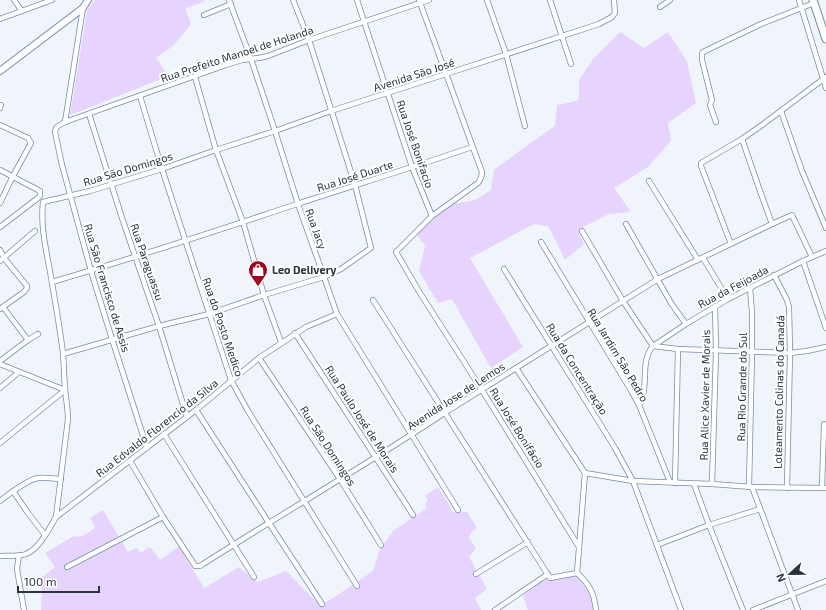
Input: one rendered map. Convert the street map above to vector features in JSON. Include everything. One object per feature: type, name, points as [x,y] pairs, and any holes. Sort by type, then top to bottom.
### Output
[{"type":"main road","points":[[814,2],[826,39]]},
{"type":"street","points":[[14,0],[22,11]]},
{"type":"street","points":[[0,19],[52,0]]},
{"type":"street","points":[[0,71],[83,8],[88,0]]},
{"type":"street","points":[[63,354],[159,326],[209,314],[264,295],[324,277],[341,269],[371,248],[355,185],[308,40],[292,0]]},
{"type":"street","name":"Rua José Bonifacio","points":[[357,0],[412,167],[432,216]]},
{"type":"street","name":"Rua Prefeito Manoel de Holanda","points":[[55,132],[58,126],[65,122],[235,62],[268,56],[308,40],[419,2],[429,0]]},
{"type":"street","points":[[487,0],[506,54],[525,126]]},
{"type":"street","points":[[550,0],[571,64]]},
{"type":"street","name":"Avenida São José","points":[[216,150],[387,92],[599,24],[616,13],[614,0]]},
{"type":"street","points":[[660,7],[670,0]]},
{"type":"street","points":[[799,0],[825,78],[826,88]]},
{"type":"street","points":[[204,15],[230,2]]},
{"type":"street","name":"Rua Jacy","points":[[230,2],[251,59],[298,204],[336,314],[458,510]]},
{"type":"street","points":[[419,2],[482,175],[478,183],[432,216]]},
{"type":"street","points":[[716,122],[710,105],[712,100],[702,60],[702,54],[705,50],[760,24],[801,9],[814,2]]},
{"type":"street","points":[[65,122],[83,8]]},
{"type":"street","points":[[195,77],[216,150],[243,222],[264,295],[281,342]]},
{"type":"street","points":[[812,257],[792,216],[731,244],[701,163],[742,139],[825,78]]},
{"type":"street","name":"Rua do Posto Medico","points":[[140,96],[162,169],[231,380],[248,411],[357,586]]},
{"type":"street","points":[[781,111],[802,172],[826,228]]},
{"type":"street","name":"Rua Paraguassu","points":[[89,114],[122,218],[159,326],[187,417]]},
{"type":"street","points":[[0,125],[28,138],[31,143],[0,204]]},
{"type":"street","name":"Rua São Francisco de Assis","points":[[55,132],[62,165],[91,271],[148,448]]},
{"type":"street","points":[[742,139],[772,224]]},
{"type":"street","name":"Rua José Duarte","points":[[136,257],[472,147]]},
{"type":"street","name":"Rua São Domingos","points":[[52,282],[42,223],[43,202],[162,169],[216,150]]},
{"type":"street","points":[[0,170],[40,191],[40,196],[0,228]]},
{"type":"street","points":[[649,180],[700,259],[728,299]]},
{"type":"street","name":"Rua José Bonifácio","points":[[432,216],[396,252],[420,293],[579,547]]},
{"type":"street","points":[[626,224],[671,303],[686,324]]},
{"type":"street","points":[[2,259],[35,231]]},
{"type":"street","points":[[582,231],[623,301],[653,346],[716,351],[790,353],[826,348]]},
{"type":"street","name":"Rua Jardim São Pedro","points":[[541,242],[632,392],[672,482]]},
{"type":"street","name":"Avenida Jose de Lemos","points":[[163,517],[195,566],[200,566],[658,279],[731,244]]},
{"type":"street","points":[[0,250],[2,259],[27,286],[24,292],[2,308],[28,340]]},
{"type":"street","name":"Rua da Feijoada","points":[[653,346],[715,306],[774,275],[826,251]]},
{"type":"street","points":[[56,518],[68,420],[68,407],[65,390],[63,354],[52,282],[136,257]]},
{"type":"street","points":[[803,261],[826,328]]},
{"type":"street","name":"Rua da Concentração","points":[[504,269],[615,448],[633,481],[681,610]]},
{"type":"street","name":"Loteamento Colinas do Canadá","points":[[774,275],[789,307],[790,353],[787,488]]},
{"type":"street","name":"Rua Rio Grande do Sul","points":[[750,288],[752,312],[750,487]]},
{"type":"street","points":[[373,300],[446,412],[490,485],[549,576]]},
{"type":"street","name":"Rua Alice Xavier de Morais","points":[[712,484],[716,351],[715,306]]},
{"type":"street","name":"Rua Edvaldo Florencio da Silva","points":[[19,555],[25,554],[36,547],[56,518],[148,448],[259,358],[306,326],[336,314]]},
{"type":"street","points":[[0,361],[38,334]]},
{"type":"street","name":"Rua Paulo José de Morais","points":[[295,334],[413,515]]},
{"type":"street","points":[[639,405],[643,397],[646,359],[653,346]]},
{"type":"street","points":[[672,482],[678,349]]},
{"type":"street","name":"Rua São Domingos","points":[[259,358],[340,479],[381,545]]},
{"type":"street","points":[[0,364],[65,390]]},
{"type":"street","points":[[516,368],[585,473],[577,573],[589,587],[593,595],[596,610]]},
{"type":"street","points":[[0,388],[19,372]]},
{"type":"street","points":[[0,443],[65,390]]},
{"type":"street","points":[[196,410],[322,604]]},
{"type":"street","points":[[585,473],[633,481],[750,487],[824,488],[824,424]]},
{"type":"street","points":[[164,434],[254,577]]},
{"type":"street","points":[[67,567],[163,517],[130,461]]},
{"type":"street","points":[[0,501],[13,491],[38,478],[61,480]]},
{"type":"street","points":[[694,484],[743,610]]},
{"type":"street","points":[[750,487],[760,509],[798,610]]},
{"type":"street","points":[[13,491],[45,535]]},
{"type":"street","points":[[657,545],[709,525],[760,509]]},
{"type":"street","points":[[476,574],[528,542]]},
{"type":"street","points":[[0,556],[19,555],[17,569],[24,610]]},
{"type":"street","points":[[495,610],[549,576],[577,573]]},
{"type":"street","points":[[753,610],[826,581]]},
{"type":"shaded area","points":[[95,0],[204,0],[205,2],[185,8],[191,24],[173,46],[156,58],[169,76],[70,115],[87,11]]},
{"type":"shaded area","points":[[620,32],[644,48],[668,32],[687,61],[696,103],[668,123],[671,141],[648,167],[614,188],[631,212],[609,214],[583,227],[579,233],[584,244],[565,260],[548,226],[534,224],[470,258],[523,347],[491,368],[452,299],[438,303],[419,271],[425,246],[416,233],[452,204],[475,200],[491,190],[494,170],[555,126],[557,105],[579,100],[579,80],[594,58]]},
{"type":"shaded area","points":[[438,487],[452,512],[467,512],[477,528],[471,533],[469,538],[476,548],[469,557],[487,589],[475,598],[481,610],[41,610],[41,578],[55,567],[45,553],[74,536],[77,537],[84,535],[95,528],[90,518],[103,510],[128,552],[137,548],[140,553],[150,547],[160,560],[179,546],[204,588],[239,567],[258,582],[286,571],[321,606],[373,571],[379,551],[393,531],[427,508],[425,504],[428,501],[425,496]]},
{"type":"shaded area","points":[[576,576],[591,596],[593,610],[528,610],[523,596],[539,583],[546,580]]},
{"type":"place","name":"Leo Delivery","points":[[258,287]]}]
